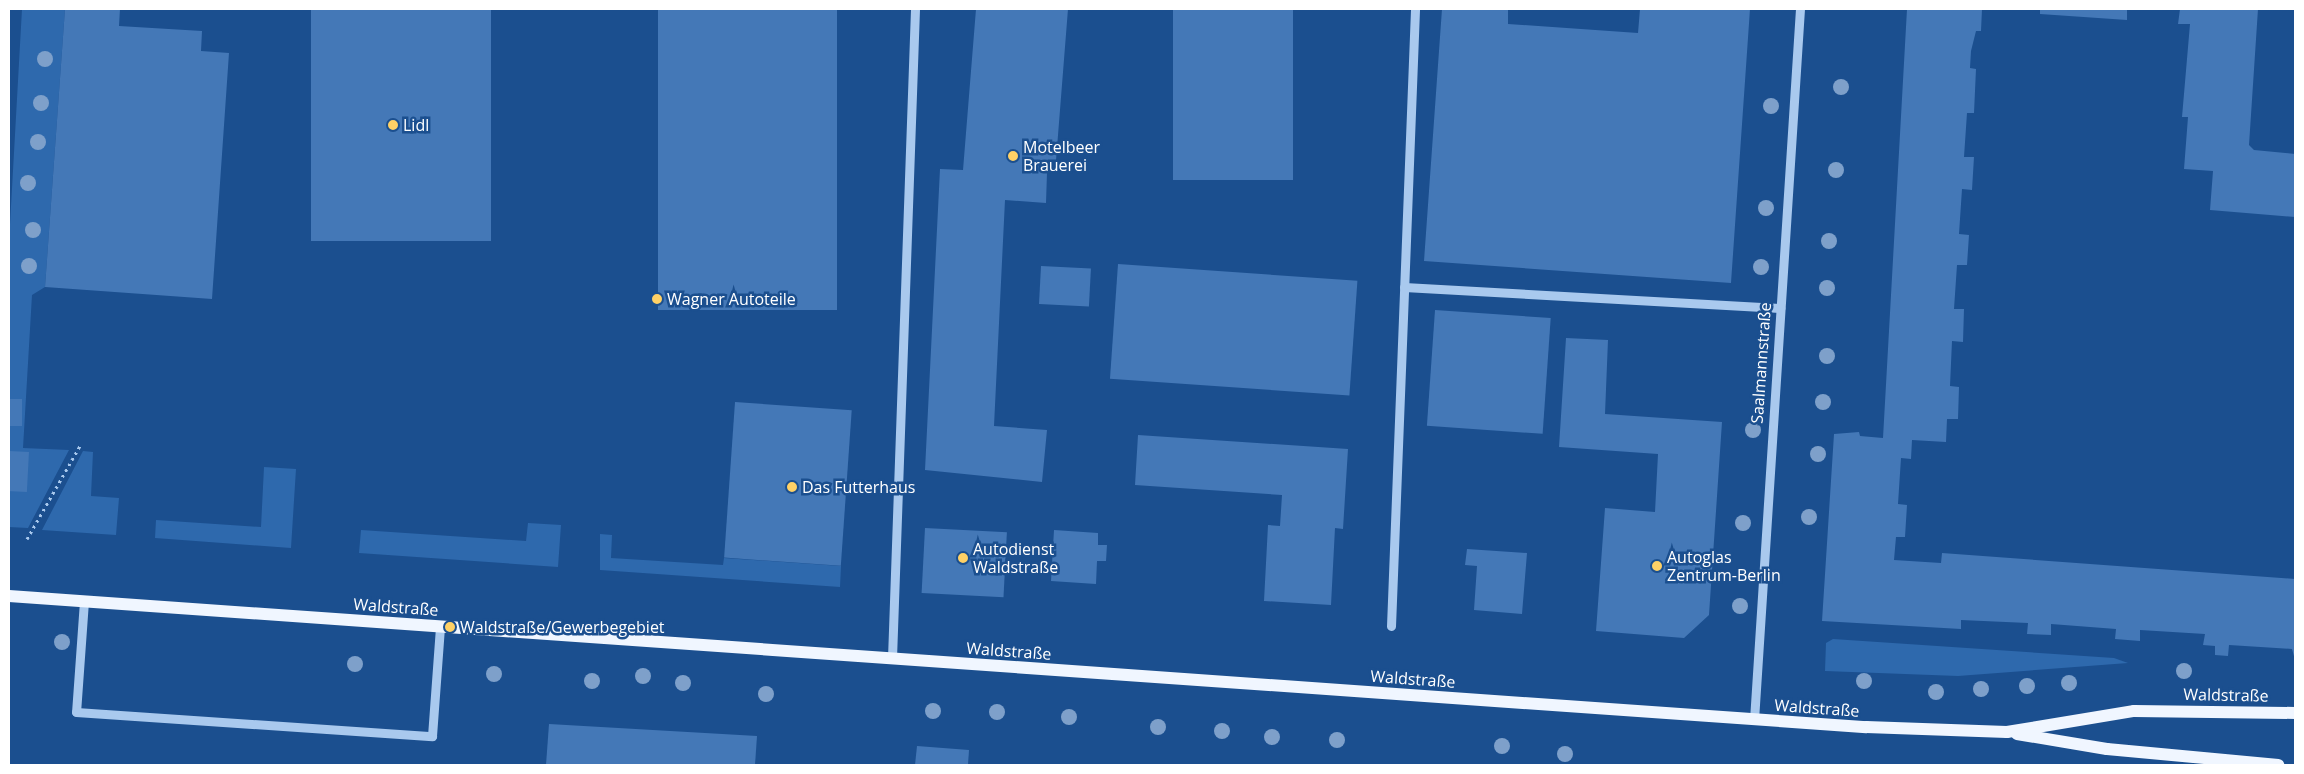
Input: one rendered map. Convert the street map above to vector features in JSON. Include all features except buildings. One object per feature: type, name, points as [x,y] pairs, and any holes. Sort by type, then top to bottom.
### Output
[{"type":"main road","name":"Waldstraße","points":[[9,596],[1754,720],[2007,732],[2106,749],[2278,765]]},
{"type":"main road","name":"Waldstraße","points":[[2007,732],[2134,711],[2295,713]]},
{"type":"street","points":[[892,658],[915,9]]},
{"type":"street","points":[[1391,626],[1415,9]]},
{"type":"street","name":"Saalmannstraße","points":[[1754,720],[1800,9]]},
{"type":"street","points":[[1404,287],[1780,308]]},
{"type":"street","points":[[84,601],[76,712],[432,736],[440,626]]},
{"type":"path","points":[[27,539],[80,444]]},
{"type":"shaded area","points":[[22,9],[65,9],[45,287],[32,295],[23,448],[69,450],[28,528],[9,527],[9,242]]},
{"type":"shaded area","points":[[83,451],[93,452],[91,496],[119,498],[116,535],[42,530]]},
{"type":"shaded area","points":[[264,467],[296,469],[291,548],[155,538],[156,520],[261,527]]},
{"type":"shaded area","points":[[528,523],[561,525],[558,567],[359,553],[361,530],[526,541]]},
{"type":"shaded area","points":[[600,534],[612,535],[611,558],[723,565],[724,558],[841,566],[840,587],[600,570]]},
{"type":"shaded area","points":[[1833,639],[2114,658],[2128,663],[1958,676],[1825,671],[1826,643]]},
{"type":"place","name":"Lidl","points":[[393,125]]},
{"type":"place","name":"Motelbeer Brauerei","points":[[1013,156]]},
{"type":"place","name":"Wagner Autoteile","points":[[657,299]]},
{"type":"place","name":"Das Futterhaus","points":[[792,487]]},
{"type":"place","name":"Autodienst Waldstraße","points":[[963,558]]},
{"type":"place","name":"Autoglas Zentrum-Berlin","points":[[1657,566]]},
{"type":"place","name":"Waldstraße/Gewerbegebiet","points":[[450,627]]}]
